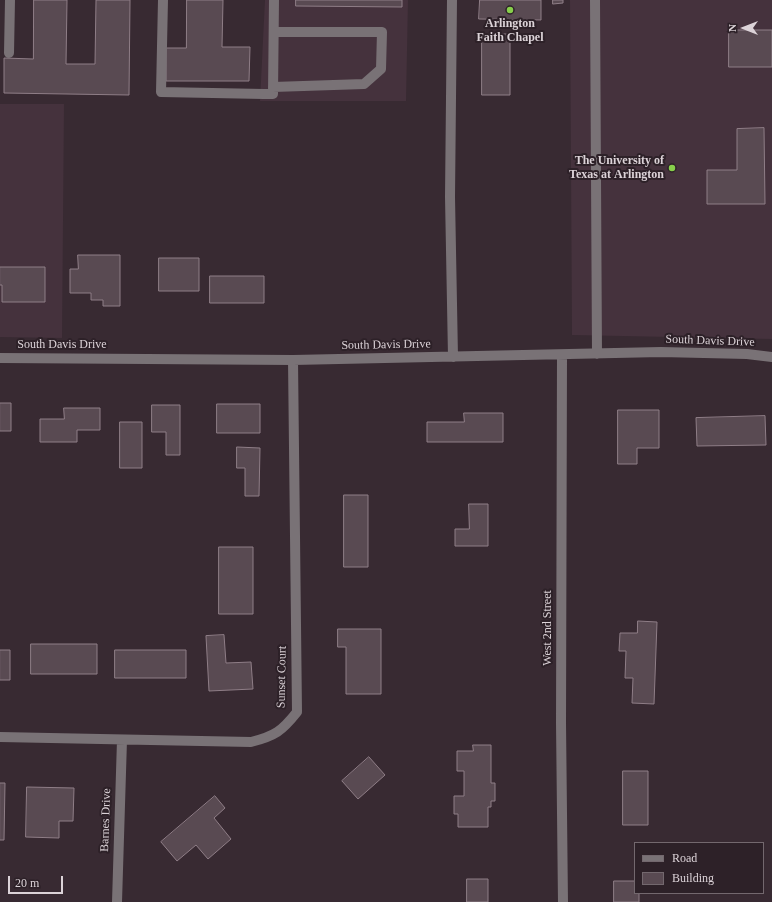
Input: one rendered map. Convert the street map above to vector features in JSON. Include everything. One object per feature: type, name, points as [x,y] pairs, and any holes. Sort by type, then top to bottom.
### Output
[{"type":"street","points":[[9,53],[10,0]]},
{"type":"street","points":[[163,0],[161,92],[273,94],[274,0]]},
{"type":"street","points":[[452,0],[450,197],[452,357]]},
{"type":"street","points":[[595,0],[597,354]]},
{"type":"street","points":[[273,87],[364,84],[381,69],[382,32],[274,32]]},
{"type":"street","name":"South Davis Drive","points":[[0,358],[293,360],[661,352],[747,354],[772,357]]},
{"type":"street","name":"West 2nd Street","points":[[562,355],[561,723],[563,902]]},
{"type":"street","name":"Sunset Court","points":[[0,737],[251,742],[270,737],[287,725],[297,712],[293,360]]},
{"type":"street","name":"Barnes Drive","points":[[117,902],[122,740]]},
{"type":"shaded area","points":[[265,0],[408,0],[406,101],[260,101]]},
{"type":"shaded area","name":"The University of Texas at Arlington","points":[[570,0],[772,0],[772,339],[572,335]]},
{"type":"shaded area","points":[[0,104],[64,104],[62,338],[0,337]]},
{"type":"building","points":[[34,0],[67,0],[66,64],[95,64],[96,0],[130,0],[129,95],[4,93],[4,58],[33,59]]},
{"type":"building","points":[[187,0],[223,0],[222,47],[250,47],[249,81],[166,81],[166,48],[186,48]]},
{"type":"building","points":[[296,0],[402,0],[402,7],[296,6]]},
{"type":"building","name":"Arlington Faith Chapel","points":[[480,0],[541,0],[541,20],[479,19]]},
{"type":"building","points":[[553,0],[563,0],[563,3],[553,4]]},
{"type":"building","points":[[729,30],[772,30],[772,67],[729,67]]},
{"type":"building","points":[[482,34],[510,34],[510,95],[482,95]]},
{"type":"building","points":[[764,128],[765,204],[707,204],[707,170],[737,170],[737,129]]},
{"type":"building","points":[[78,255],[120,255],[120,306],[103,306],[103,300],[91,300],[91,293],[70,293],[70,269],[78,269]]},
{"type":"building","points":[[159,258],[199,258],[199,291],[159,291]]},
{"type":"building","points":[[0,267],[45,267],[45,302],[2,302]]},
{"type":"building","points":[[210,276],[264,276],[264,303],[210,303]]},
{"type":"building","points":[[0,403],[11,403],[11,431],[0,431]]},
{"type":"building","points":[[217,404],[260,404],[260,433],[217,433]]},
{"type":"building","points":[[152,405],[180,405],[180,455],[166,455],[166,432],[152,432]]},
{"type":"building","points":[[64,408],[100,408],[100,430],[77,430],[77,442],[40,442],[40,419],[64,419]]},
{"type":"building","points":[[618,410],[659,410],[659,448],[637,448],[637,464],[618,464]]},
{"type":"building","points":[[464,413],[503,413],[503,442],[427,442],[427,422],[464,422]]},
{"type":"building","points":[[765,416],[766,445],[697,446],[696,418]]},
{"type":"building","points":[[120,422],[142,422],[142,468],[120,468]]},
{"type":"building","points":[[237,447],[260,448],[259,496],[245,496],[245,468],[237,468]]},
{"type":"building","points":[[344,495],[368,495],[368,567],[344,567]]},
{"type":"building","points":[[469,504],[488,504],[488,546],[455,546],[455,529],[469,529]]},
{"type":"building","points":[[219,547],[253,547],[253,614],[219,614]]},
{"type":"building","points":[[638,621],[657,622],[654,704],[632,703],[633,678],[625,678],[626,651],[619,651],[620,633],[637,633]]},
{"type":"building","points":[[338,629],[381,629],[381,694],[346,694],[346,647],[338,647]]},
{"type":"building","points":[[224,635],[226,663],[251,662],[253,689],[209,691],[206,636]]},
{"type":"building","points":[[31,644],[97,644],[97,674],[31,674]]},
{"type":"building","points":[[0,650],[10,650],[10,680],[0,680]]},
{"type":"building","points":[[115,650],[186,650],[186,678],[115,678]]},
{"type":"building","points":[[473,745],[491,745],[491,783],[495,783],[495,801],[491,801],[491,807],[488,807],[488,827],[458,827],[458,814],[454,814],[454,796],[464,796],[464,771],[457,771],[457,751],[473,751]]},
{"type":"building","points":[[369,757],[385,775],[358,799],[342,781]]},
{"type":"building","points":[[623,771],[648,771],[648,825],[623,825]]},
{"type":"building","points":[[0,783],[5,783],[4,840],[0,840]]},
{"type":"building","points":[[27,787],[74,788],[73,821],[59,821],[59,838],[26,837]]},
{"type":"building","points":[[215,796],[225,808],[214,818],[231,839],[208,859],[196,845],[177,861],[161,842]]},
{"type":"building","points":[[467,879],[488,879],[488,902],[467,902]]},
{"type":"building","points":[[614,881],[634,881],[634,894],[639,894],[639,902],[614,902]]},
{"type":"place","name":"Arlington Faith Chapel","points":[[510,10]]},
{"type":"place","name":"The University of Texas at Arlington","points":[[672,168]]}]
